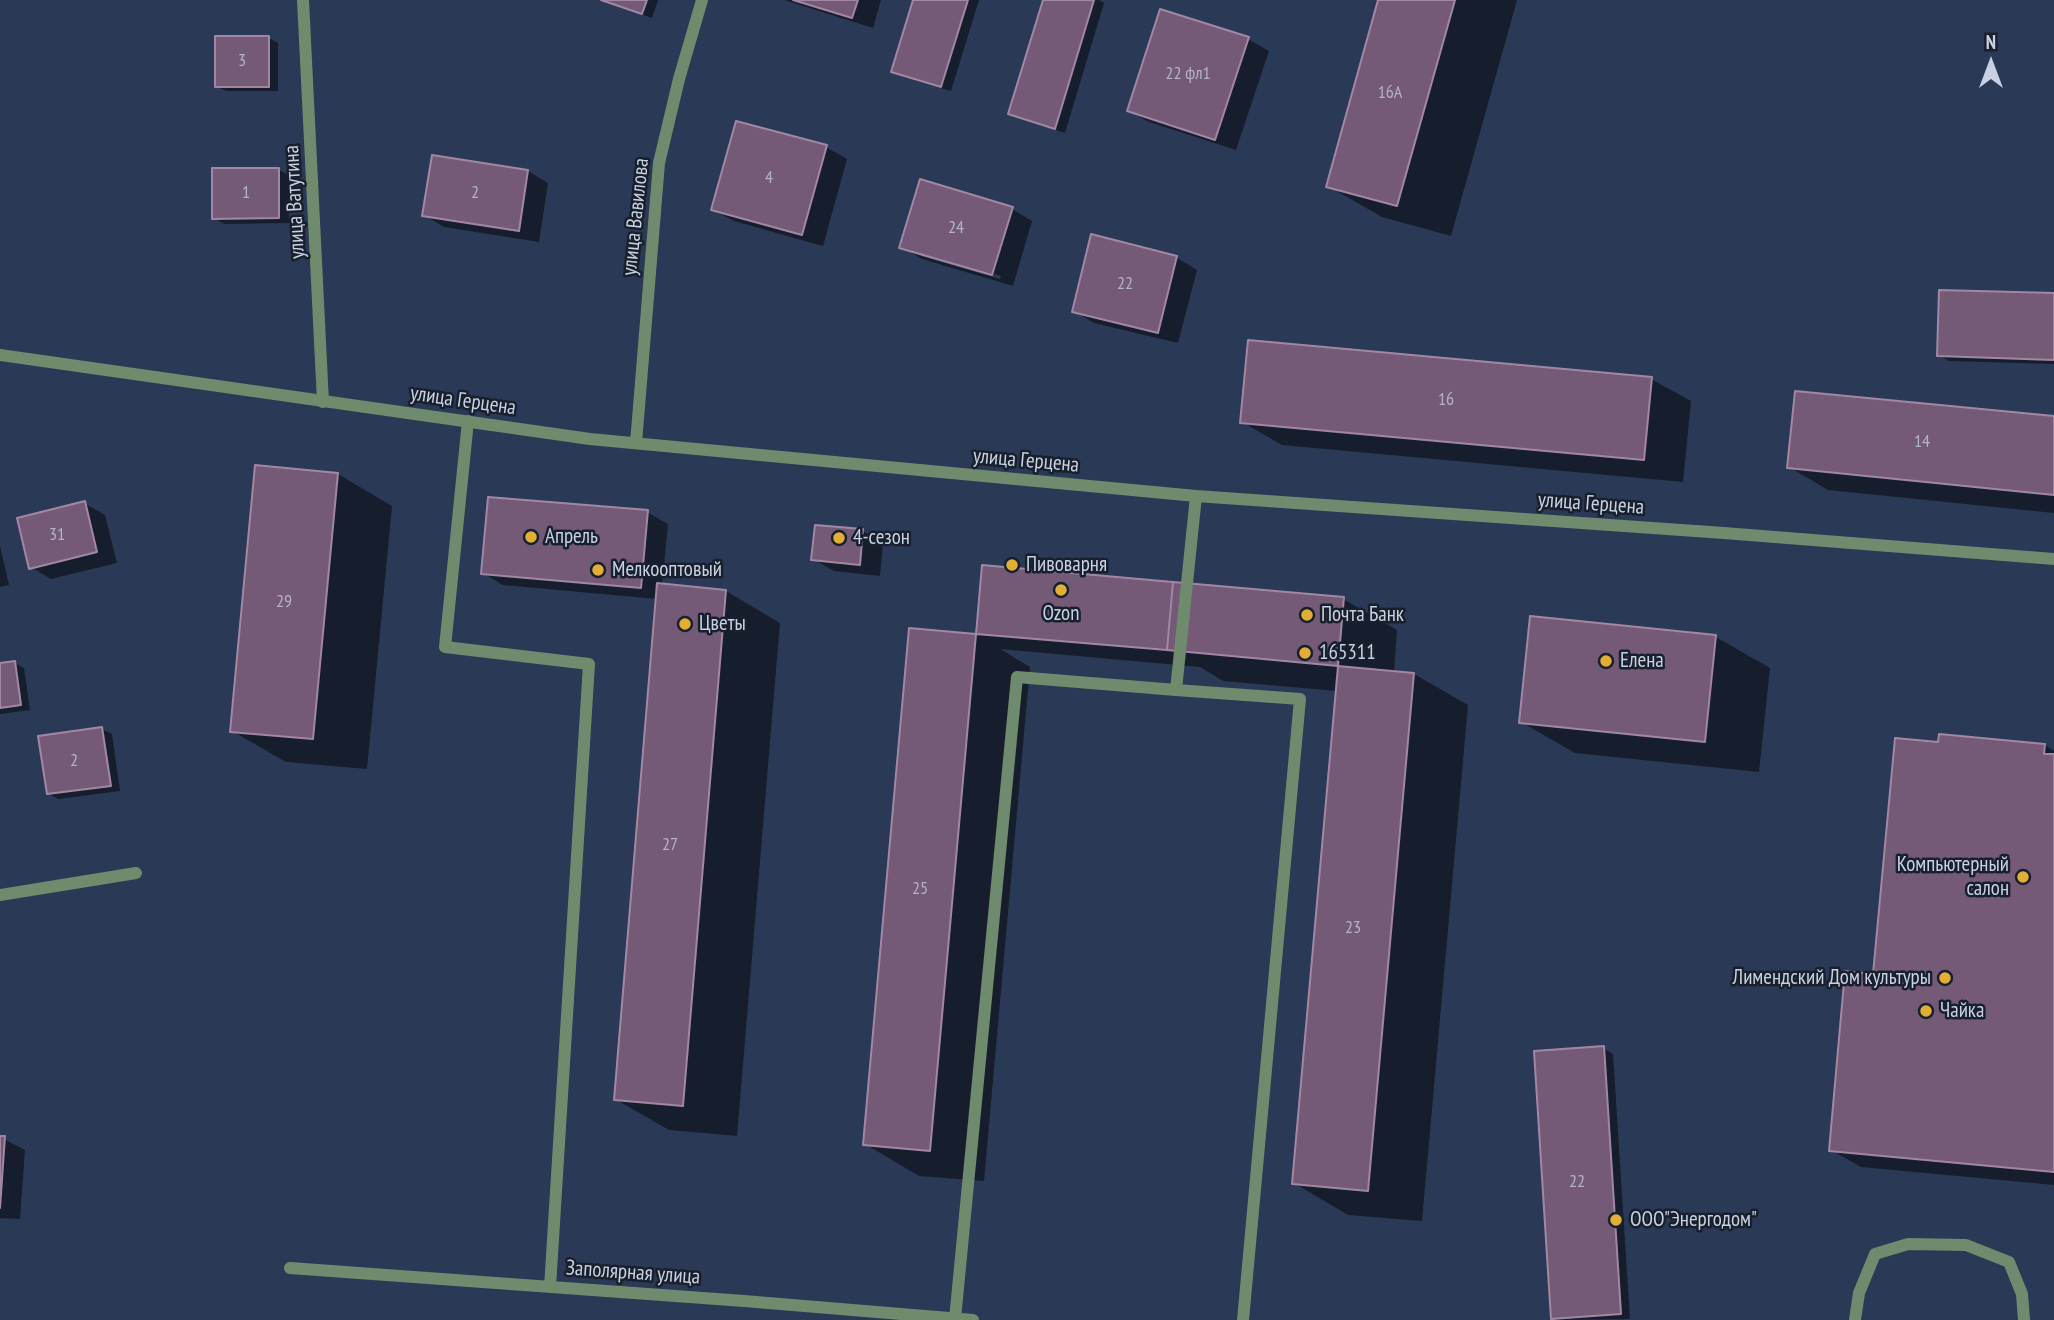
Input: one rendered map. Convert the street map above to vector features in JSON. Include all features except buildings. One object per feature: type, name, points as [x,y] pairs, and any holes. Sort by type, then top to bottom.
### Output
[{"type":"street","name":"улица Ватутина","points":[[303,0],[323,402]]},
{"type":"street","name":"улица Вавилова","points":[[636,443],[659,163],[702,0]]},
{"type":"street","name":"улица Герцена","points":[[0,355],[323,402],[636,443],[1196,496],[2054,559]]},
{"type":"street","points":[[468,421],[445,647],[589,664],[550,1287]]},
{"type":"street","points":[[1177,691],[1196,496]]},
{"type":"street","points":[[955,1318],[1017,677],[1300,699],[1243,1320]]},
{"type":"street","points":[[0,895],[136,873]]},
{"type":"street","points":[[1855,1320],[1859,1293],[1875,1254],[1909,1244],[1966,1245],[2009,1262],[2022,1294],[2024,1320]]},
{"type":"street","name":"Заполярная улица","points":[[290,1268],[973,1320]]},
{"type":"place","name":"Апрель","points":[[531,537]]},
{"type":"place","name":"4-сезон","points":[[839,538]]},
{"type":"place","name":"Пивоварня","points":[[1012,565]]},
{"type":"place","name":"Мелкооптовый","points":[[598,570]]},
{"type":"place","name":"Ozon","points":[[1061,590]]},
{"type":"place","name":"Почта Банк","points":[[1307,615]]},
{"type":"place","name":"Цветы","points":[[685,624]]},
{"type":"place","name":"165311","points":[[1305,653]]},
{"type":"place","name":"Елена","points":[[1606,661]]},
{"type":"place","name":"Компьютерный салон","points":[[2023,877]]},
{"type":"place","name":"Лимендский Дом культуры","points":[[1945,978]]},
{"type":"place","name":"Чайка","points":[[1926,1011]]},
{"type":"place","name":"ООО\"Энергодом\"","points":[[1616,1220]]}]
